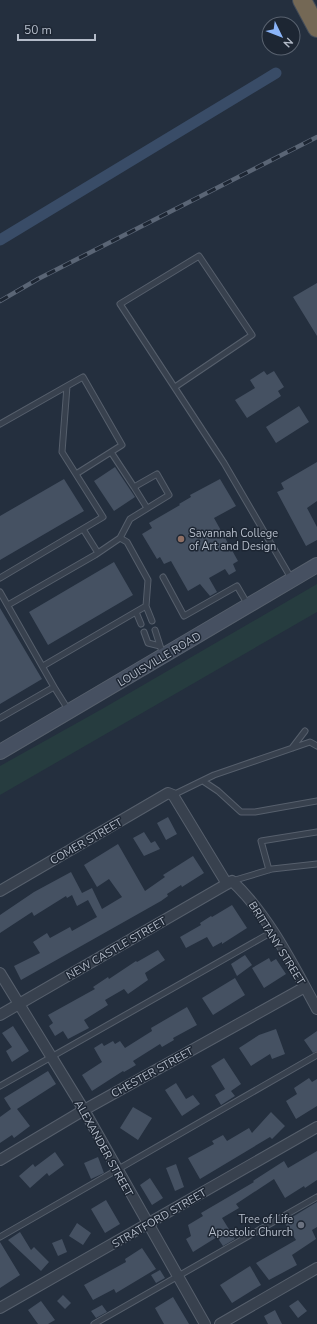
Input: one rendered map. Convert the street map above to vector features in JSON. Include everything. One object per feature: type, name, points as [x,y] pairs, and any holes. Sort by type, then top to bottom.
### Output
[{"type":"highway","points":[[302,0],[317,28]]},
{"type":"main road","name":"LOUISVILLE ROAD","points":[[0,752],[69,711],[162,651],[249,606],[317,565]]},
{"type":"street","name":"COMER STREET","points":[[0,891],[168,793],[174,795]]},
{"type":"street","name":"BRITTANY STREET","points":[[174,795],[229,883],[248,896],[272,932],[317,1010]]},
{"type":"street","name":"NEW CASTLE STREET","points":[[0,1015],[229,883]]},
{"type":"street","name":"ALEXANDER STREET","points":[[0,973],[18,1005],[84,1110],[147,1225],[205,1324]]},
{"type":"street","name":"CHESTER STREET","points":[[0,1160],[84,1110],[305,987]]},
{"type":"street","name":"STRATFORD STREET","points":[[0,1308],[317,1127]]},
{"type":"street","points":[[220,1324],[317,1268]]},
{"type":"lane","points":[[175,387],[252,335],[199,256],[120,304],[224,463],[292,580]]},
{"type":"lane","points":[[0,424],[83,377],[122,445],[76,474]]},
{"type":"lane","points":[[0,578],[103,517],[62,452],[67,386]]},
{"type":"lane","points":[[111,452],[147,508]]},
{"type":"lane","points":[[8,605],[98,553],[120,538],[130,519],[169,495],[157,474],[134,487]]},
{"type":"lane","points":[[84,529],[98,553]]},
{"type":"lane","points":[[120,538],[127,542],[148,580],[146,606],[152,621]]},
{"type":"lane","points":[[163,577],[184,616],[237,586],[249,606]]},
{"type":"lane","points":[[0,592],[69,711]]},
{"type":"lane","points":[[43,666],[146,606]]},
{"type":"lane","points":[[136,612],[141,624]]},
{"type":"lane","points":[[155,630],[162,651]]},
{"type":"lane","points":[[144,632],[148,643],[162,651]]},
{"type":"lane","points":[[0,718],[54,687]]},
{"type":"lane","points":[[292,748],[305,731]]},
{"type":"lane","points":[[174,795],[214,775],[292,748],[310,742],[317,746]]},
{"type":"lane","points":[[202,781],[218,791],[241,812],[255,812],[317,801]]},
{"type":"lane","points":[[269,870],[261,841],[317,832]]},
{"type":"lane","points":[[229,883],[269,870],[317,864]]},
{"type":"lane","points":[[0,1086],[272,932]]},
{"type":"lane","points":[[0,1237],[116,1169],[317,1055]]},
{"type":"lane","points":[[94,1324],[317,1197]]},
{"type":"green space","points":[[317,584],[317,612],[0,795],[0,766],[102,709]]},
{"type":"building","points":[[317,283],[317,336],[293,297]]},
{"type":"building","points":[[264,371],[267,375],[274,371],[284,387],[278,391],[281,396],[247,418],[235,400],[255,388],[250,380]]},
{"type":"building","points":[[299,406],[309,422],[276,443],[266,427]]},
{"type":"building","points":[[317,462],[317,501],[307,508],[317,527],[317,540],[306,546],[277,492],[284,489],[281,483]]},
{"type":"building","points":[[115,467],[135,497],[114,511],[94,481]]},
{"type":"building","points":[[64,479],[84,511],[0,560],[0,516]]},
{"type":"building","points":[[220,479],[236,506],[214,518],[238,561],[233,564],[236,571],[229,575],[225,569],[209,578],[217,592],[210,596],[200,584],[188,591],[171,561],[164,564],[160,557],[157,559],[142,534],[152,528],[149,523],[180,505],[179,504],[191,497],[190,495]]},
{"type":"building","points":[[114,562],[133,595],[48,645],[29,612]]},
{"type":"building","points":[[0,608],[42,679],[0,704]]},
{"type":"building","points":[[168,817],[177,834],[166,840],[157,823]]},
{"type":"building","points":[[144,832],[151,843],[155,841],[160,849],[144,856],[133,838]]},
{"type":"building","points":[[118,844],[145,891],[165,877],[163,875],[193,856],[204,873],[182,887],[181,885],[167,894],[168,896],[161,901],[21,980],[14,966],[40,953],[33,942],[47,933],[50,938],[70,927],[72,931],[97,917],[88,900],[77,906],[72,895],[67,898],[66,896],[34,916],[32,912],[0,933],[0,915],[34,892],[71,872],[82,893],[92,888],[102,909],[122,897],[109,879],[97,887],[84,865]]},
{"type":"building","points":[[232,905],[247,928],[222,944],[222,942],[213,947],[207,937],[186,948],[180,937],[201,925],[200,923],[211,916],[212,917]]},
{"type":"building","points":[[158,950],[165,960],[145,973],[148,980],[128,994],[124,989],[105,1000],[108,1005],[84,1020],[89,1028],[68,1039],[63,1031],[55,1036],[49,1026],[53,1023],[48,1015],[95,989],[93,987],[108,977],[109,979],[136,961],[137,962]]},
{"type":"building","points":[[245,955],[252,965],[237,976],[231,964]]},
{"type":"building","points":[[269,958],[271,962],[276,959],[286,974],[264,988],[252,968]]},
{"type":"building","points":[[235,978],[245,995],[213,1015],[202,998]]},
{"type":"building","points":[[187,1007],[197,1025],[173,1038],[174,1040],[162,1047],[160,1044],[133,1061],[136,1065],[124,1072],[123,1071],[92,1091],[82,1075],[102,1062],[94,1048],[102,1043],[104,1046],[113,1041],[115,1044],[120,1041],[125,1048],[152,1031],[151,1028]]},
{"type":"building","points":[[13,1026],[29,1051],[12,1062],[6,1051],[12,1047],[2,1033]]},
{"type":"building","points":[[276,1029],[285,1054],[272,1059],[270,1054],[251,1066],[239,1048],[259,1035]]},
{"type":"building","points":[[317,1031],[317,1051],[313,1053],[304,1040]]},
{"type":"building","points":[[224,1058],[241,1084],[231,1091],[235,1096],[221,1105],[215,1095],[225,1089],[211,1066]]},
{"type":"building","points":[[48,1071],[56,1084],[17,1109],[30,1126],[14,1138],[12,1135],[0,1143],[0,1117],[11,1109],[4,1098]]},
{"type":"building","points":[[309,1078],[312,1082],[317,1079],[317,1106],[296,1119],[286,1101],[297,1094],[294,1088]]},
{"type":"building","points":[[176,1083],[186,1099],[193,1095],[200,1104],[182,1116],[165,1090]]},
{"type":"building","points":[[133,1107],[152,1118],[138,1140],[120,1128]]},
{"type":"building","points":[[271,1112],[285,1126],[272,1139],[270,1137],[200,1179],[188,1158],[214,1144],[212,1141],[223,1135],[227,1141],[249,1128],[252,1133]]},
{"type":"building","points":[[317,1151],[317,1180],[285,1198],[274,1179],[236,1204],[239,1208],[222,1218],[235,1239],[223,1246],[217,1237],[193,1252],[186,1239],[191,1236],[188,1225],[203,1216],[201,1213],[254,1182],[253,1181],[284,1161],[288,1168]]},
{"type":"building","points":[[55,1152],[64,1165],[49,1176],[47,1173],[30,1188],[19,1176],[33,1164],[35,1167]]},
{"type":"building","points":[[98,1157],[104,1173],[91,1179],[84,1163]]},
{"type":"building","points":[[176,1164],[184,1187],[175,1191],[166,1168]]},
{"type":"building","points":[[150,1178],[163,1198],[152,1205],[140,1185]]},
{"type":"building","points":[[106,1200],[120,1224],[105,1233],[91,1209]]},
{"type":"building","points":[[317,1202],[317,1227],[312,1230],[316,1239],[292,1255],[297,1265],[269,1280],[256,1263],[296,1240],[284,1222]]},
{"type":"building","points":[[77,1223],[91,1233],[83,1245],[69,1236]]},
{"type":"building","points":[[20,1232],[31,1250],[34,1247],[49,1262],[41,1271],[8,1240]]},
{"type":"building","points":[[62,1239],[67,1252],[58,1256],[52,1243]]},
{"type":"building","points":[[0,1242],[20,1275],[0,1288]]},
{"type":"building","points":[[142,1248],[156,1269],[116,1293],[114,1289],[93,1300],[84,1285],[126,1262],[125,1259]]},
{"type":"building","points":[[250,1266],[261,1285],[232,1303],[220,1285]]},
{"type":"building","points":[[160,1270],[165,1278],[156,1283],[151,1275]]},
{"type":"building","points":[[63,1295],[71,1303],[65,1309],[57,1301]]},
{"type":"building","points":[[173,1297],[189,1324],[164,1324],[155,1308]]},
{"type":"building","points":[[298,1300],[307,1311],[298,1318],[289,1306]]},
{"type":"building","points":[[41,1301],[55,1320],[48,1324],[38,1324],[28,1310]]},
{"type":"building","points":[[102,1305],[107,1312],[96,1318],[91,1311]]},
{"type":"building","points":[[275,1310],[282,1324],[268,1324],[264,1316]]},
{"type":"waterway","points":[[0,240],[276,73]]},
{"type":"railway","points":[[0,301],[38,279],[317,137]]},
{"type":"place","name":"Savannah College of Art and Design","points":[[181,539]]},
{"type":"place","name":"Tree of Life Apostolic Church","points":[[301,1225]]}]
